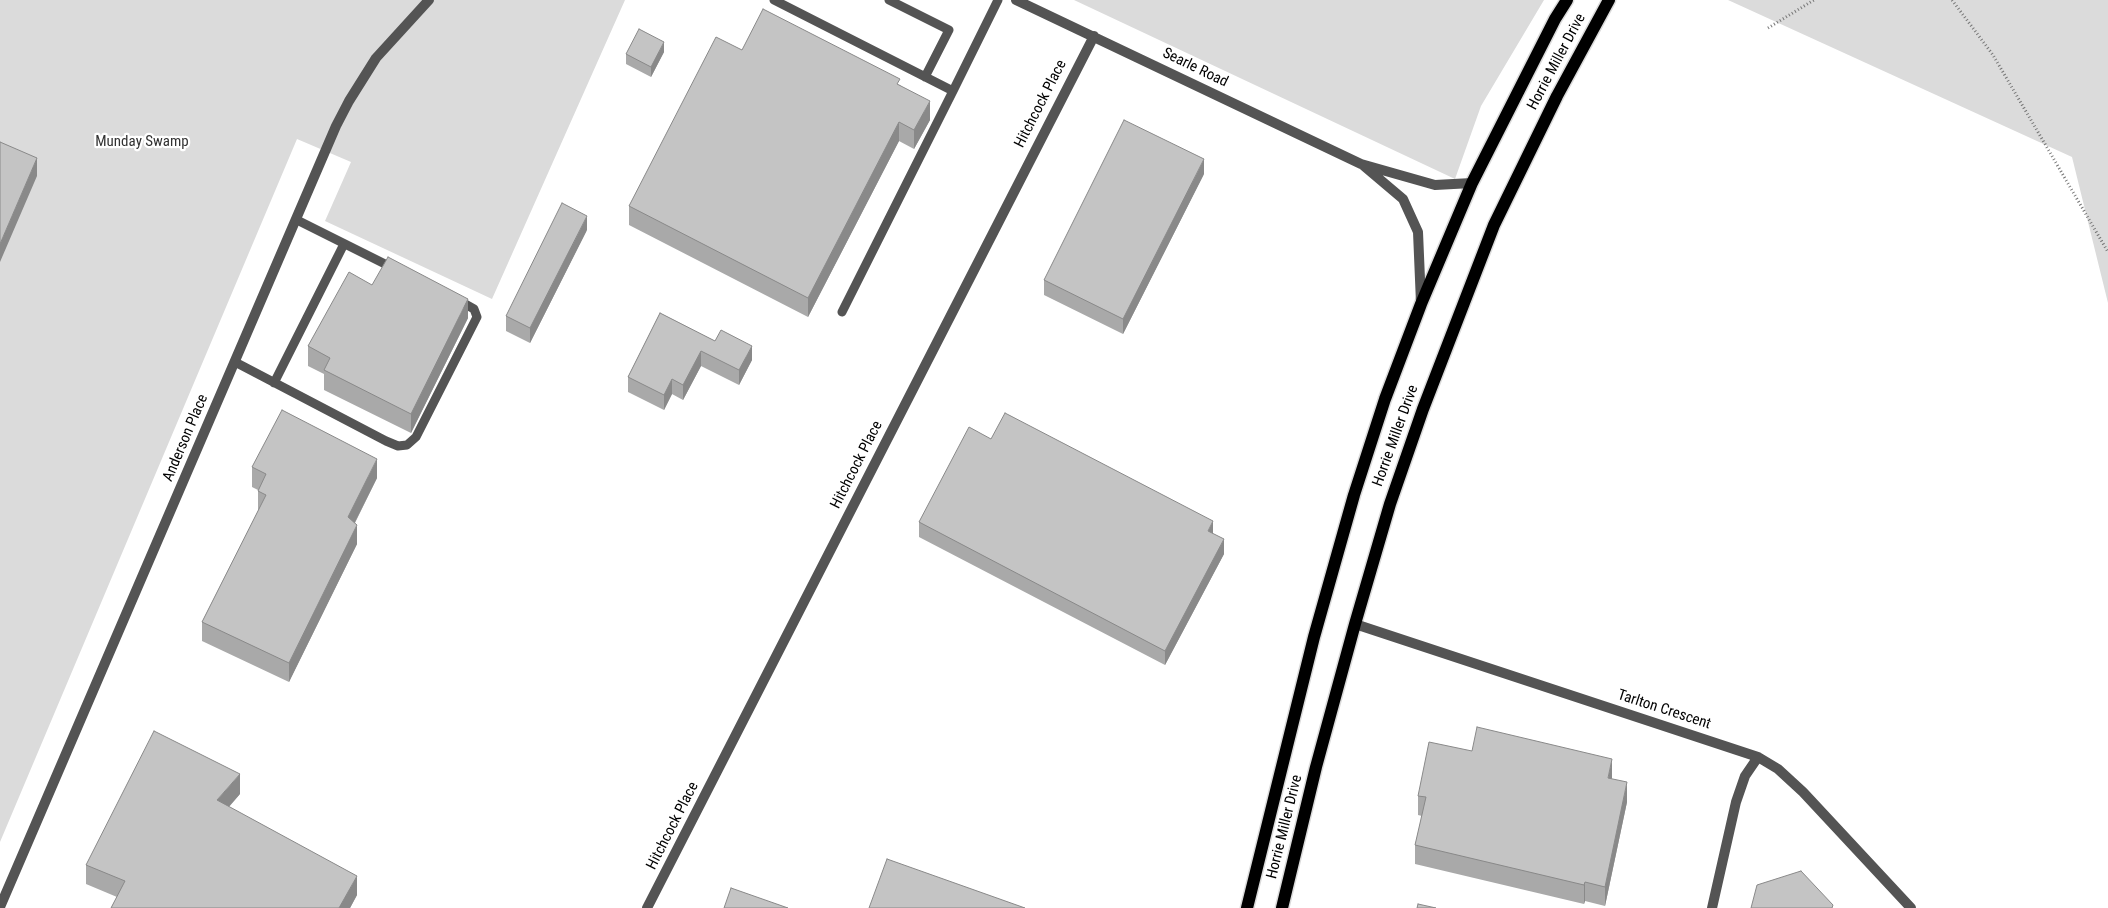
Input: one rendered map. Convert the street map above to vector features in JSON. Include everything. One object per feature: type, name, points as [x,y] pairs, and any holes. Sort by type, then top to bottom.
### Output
[{"type":"main road","name":"Horrie Miller Drive","points":[[1247,908],[1314,637],[1354,495],[1385,398],[1421,304],[1472,183],[1555,19],[1567,0]]},
{"type":"main road","name":"Horrie Miller Drive","points":[[1282,908],[1316,767],[1390,504],[1454,325],[1490,234],[1557,96],[1609,0]]},
{"type":"street","name":"Anderson Place","points":[[0,907],[336,126],[348,102],[376,58],[429,0]]},
{"type":"street","name":"Searle Road","points":[[1016,0],[1361,164],[1436,185],[1472,183]]},
{"type":"street","name":"Hitchcock Place","points":[[647,908],[1094,36]]},
{"type":"street","name":"Searle Road","points":[[1361,164],[1403,199],[1418,232],[1421,304]]},
{"type":"street","name":"Tarlton Crescent","points":[[1355,624],[1758,757],[1778,769],[1803,792],[1911,908]]},
{"type":"street","points":[[1712,908],[1736,802],[1745,776],[1758,757]]},
{"type":"lane","points":[[774,0],[953,91]]},
{"type":"lane","points":[[889,0],[948,30],[924,77]]},
{"type":"lane","points":[[842,312],[998,0]]},
{"type":"lane","points":[[297,220],[404,273]]},
{"type":"lane","points":[[274,383],[344,244]]},
{"type":"lane","points":[[236,362],[386,441],[398,446],[408,445],[416,437],[477,317],[474,309],[446,294]]},
{"type":"path","points":[[1768,28],[1814,0]]},
{"type":"path","points":[[1952,0],[1993,55],[2108,252]]},
{"type":"green space","name":"Munday Swamp","points":[[0,0],[625,0],[492,299],[325,221],[351,162],[297,139],[0,842]]},
{"type":"green space","points":[[1074,0],[1544,0],[1481,106],[1455,179]]},
{"type":"green space","points":[[1728,0],[2108,0],[2108,303],[2072,157]]},
{"type":"building","points":[[763,9],[900,79],[897,84],[930,101],[914,130],[899,122],[808,298],[629,206],[716,37],[742,50]]},
{"type":"building","points":[[639,29],[664,42],[651,67],[626,54]]},
{"type":"building","points":[[1124,120],[1204,159],[1123,319],[1044,280]]},
{"type":"building","points":[[0,142],[37,158],[0,244]]},
{"type":"building","points":[[562,203],[587,216],[530,328],[506,316]]},
{"type":"building","points":[[388,257],[468,299],[411,414],[324,370],[330,358],[308,346],[349,272],[372,285]]},
{"type":"building","points":[[660,313],[715,341],[721,330],[752,346],[739,370],[701,351],[683,385],[672,379],[664,395],[628,377]]},
{"type":"building","points":[[282,410],[377,459],[348,517],[357,525],[289,663],[202,622],[266,495],[258,491],[266,474],[252,467]]},
{"type":"building","points":[[1005,413],[1213,521],[1208,531],[1224,539],[1165,651],[919,522],[969,427],[991,439]]},
{"type":"building","points":[[1477,727],[1612,759],[1608,778],[1627,782],[1605,887],[1585,882],[1584,885],[1415,845],[1426,797],[1418,796],[1429,742],[1472,751]]},
{"type":"building","points":[[154,731],[240,774],[217,800],[357,876],[339,908],[111,908],[125,881],[86,865]]},
{"type":"building","points":[[887,859],[1025,908],[869,908]]},
{"type":"building","points":[[1801,871],[1833,905],[1832,908],[1751,908],[1757,885]]},
{"type":"building","points":[[731,888],[788,908],[724,908]]},
{"type":"building","points":[[1418,904],[1436,908],[1417,908]]}]
